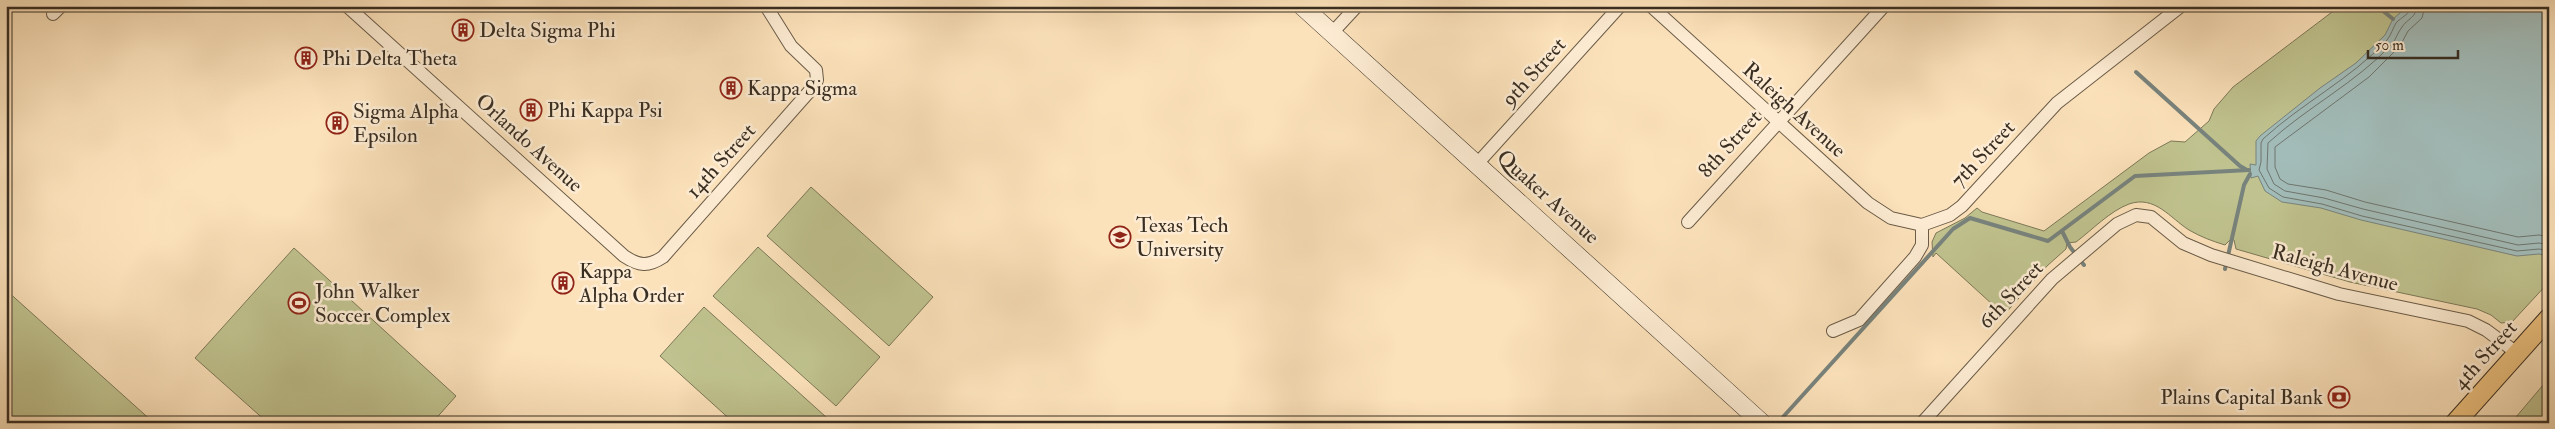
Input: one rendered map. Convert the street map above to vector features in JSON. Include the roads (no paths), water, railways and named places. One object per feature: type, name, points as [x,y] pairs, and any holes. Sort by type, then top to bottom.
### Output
[{"type":"main road","name":"Quaker Avenue","points":[[1302,6],[1762,423]]},
{"type":"main road","name":"4th Street","points":[[2455,423],[2549,318]]},
{"type":"street","name":"Orlando Avenue","points":[[347,6],[624,256],[643,265]]},
{"type":"street","name":"14th Street","points":[[643,265],[653,264],[663,257],[815,85],[818,73],[791,46],[766,6]]},
{"type":"street","points":[[1332,33],[1356,6]]},
{"type":"street","name":"9th Street","points":[[1477,164],[1620,6]]},
{"type":"street","name":"Raleigh Avenue","points":[[1650,6],[1868,203],[1891,218],[1922,225]]},
{"type":"street","name":"8th Street","points":[[1688,222],[1884,6]]},
{"type":"street","name":"7th Street","points":[[1922,225],[1950,215],[1962,206],[2057,103],[2181,6]]},
{"type":"street","name":"6th Street","points":[[1922,423],[2066,266],[2117,224],[2136,215],[2144,216]]},
{"type":"street","name":"Raleigh Avenue","points":[[2144,216],[2151,218],[2183,243],[2211,254],[2339,294],[2468,321],[2486,330],[2517,353]]},
{"type":"street","points":[[1832,331],[1859,320],[1915,257],[1922,245],[1922,225]]},
{"type":"water","points":[[2408,6],[2549,6],[2549,256],[2539,254],[2517,256],[2361,220],[2321,208],[2282,202],[2265,191],[2258,176],[2251,178],[2250,164],[2256,165],[2256,141],[2260,136],[2320,88],[2356,63],[2385,35],[2393,19]]},
{"type":"waterway","points":[[2377,6],[2393,19]]},
{"type":"waterway","points":[[2136,72],[2240,166],[2247,170]]},
{"type":"waterway","points":[[1783,417],[1953,229],[1970,218],[2048,241],[2135,176],[2249,170]]},
{"type":"waterway","points":[[2225,269],[2244,185],[2250,174]]},
{"type":"waterway","points":[[2062,231],[2070,247],[2084,265]]},
{"type":"place","name":"Delta Sigma Phi","points":[[463,30]]},
{"type":"place","name":"Phi Delta Theta","points":[[306,58]]},
{"type":"place","name":"Kappa Sigma","points":[[731,88]]},
{"type":"place","name":"Phi Kappa Psi","points":[[531,110]]},
{"type":"place","name":"Sigma Alpha Epsilon","points":[[337,123]]},
{"type":"place","name":"Texas Tech University","points":[[1120,237]]},
{"type":"place","name":"Kappa Alpha Order","points":[[563,283]]},
{"type":"place","name":"John Walker Soccer Complex","points":[[299,303]]},
{"type":"place","name":"Plains Capital Bank","points":[[2339,397]]}]
